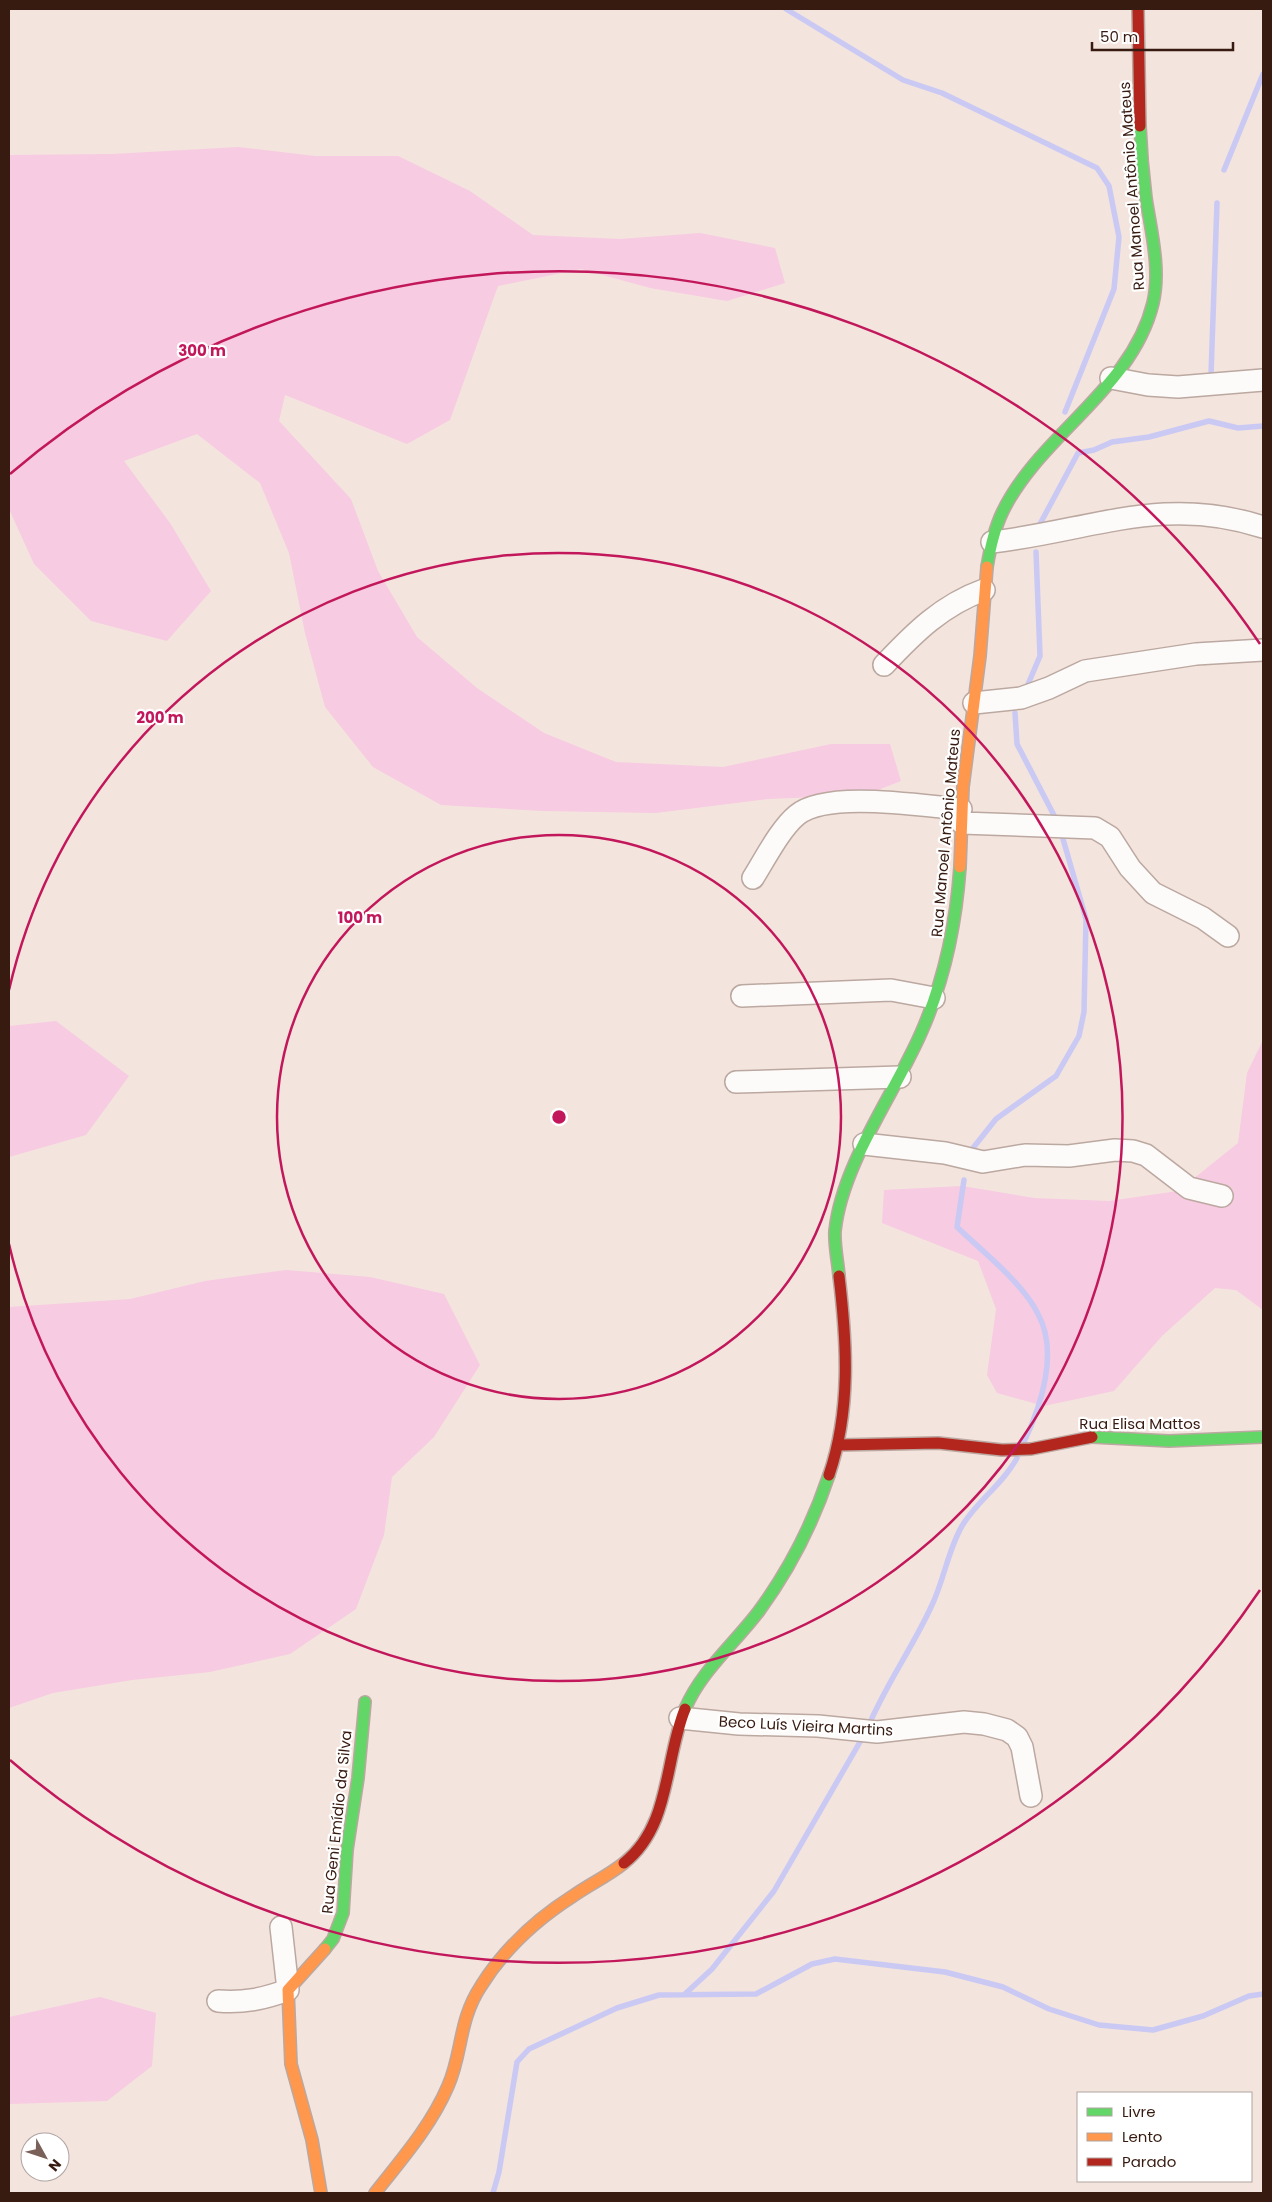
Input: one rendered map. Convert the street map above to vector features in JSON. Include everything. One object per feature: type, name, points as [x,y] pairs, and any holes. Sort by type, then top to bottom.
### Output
[{"type":"street","name":"Rua Manoel Antônio Mateus","points":[[375,2193],[425,2127],[449,2085],[462,2027],[470,2004],[489,1974],[527,1931],[550,1911],[620,1866],[636,1852],[650,1833],[658,1816],[680,1718],[699,1684],[747,1626],[783,1574],[815,1512],[838,1445],[846,1380],[845,1345],[835,1233],[837,1211],[844,1186],[864,1144],[900,1078],[934,998],[952,944],[959,893],[962,816],[980,654],[984,590],[996,525],[1022,483],[1042,457],[1111,378],[1137,341],[1149,317],[1155,298],[1154,267],[1143,177],[1138,9]]},
{"type":"street","points":[[1111,378],[1148,385],[1178,387],[1263,380]]},
{"type":"street","points":[[992,542],[1031,538],[1135,515],[1182,512],[1229,518],[1263,527]]},
{"type":"street","points":[[884,665],[937,614],[960,599],[984,590]]},
{"type":"street","points":[[974,703],[1021,698],[1049,688],[1084,671],[1196,654],[1263,650]]},
{"type":"street","points":[[753,878],[795,816],[806,808],[854,802],[962,816],[1095,828],[1110,837],[1130,868],[1153,893],[1204,918],[1228,936]]},
{"type":"street","points":[[742,996],[891,990],[934,998]]},
{"type":"street","points":[[736,1082],[900,1078]]},
{"type":"street","points":[[864,1144],[945,1153],[983,1162],[1025,1155],[1069,1156],[1115,1150],[1133,1151],[1146,1155],[1189,1188],[1222,1196]]},
{"type":"street","name":"Rua Elisa Mattos","points":[[838,1445],[938,1443],[1002,1450],[1031,1449],[1094,1437],[1168,1441],[1263,1437]]},
{"type":"street","name":"Rua Geni Emídio da Silva","points":[[288,1990],[332,1939],[343,1913],[347,1850],[358,1778],[365,1702]]},
{"type":"street","name":"Beco Luís Vieira Martins","points":[[680,1718],[739,1724],[818,1726],[877,1732],[964,1722],[1007,1730],[1016,1737],[1022,1747],[1031,1796]]},
{"type":"street","points":[[282,1927],[288,1990],[291,2064],[312,2140],[321,2193]]},
{"type":"street","points":[[218,2001],[244,2003],[263,1999],[288,1990]]},
{"type":"shaded area","points":[[238,147],[315,156],[398,156],[470,191],[533,235],[620,239],[700,233],[775,248],[785,283],[727,301],[650,288],[581,269],[498,286],[450,420],[407,444],[285,395],[279,421],[351,499],[378,571],[417,637],[477,688],[544,733],[616,762],[723,767],[831,744],[890,744],[901,781],[865,795],[768,799],[656,813],[542,811],[441,805],[373,767],[325,707],[305,633],[289,553],[260,483],[197,434],[124,461],[170,523],[211,591],[167,641],[91,621],[34,564],[9,509],[9,155],[112,154]]},
{"type":"shaded area","points":[[56,1021],[129,1076],[86,1135],[9,1157],[9,1026]]},
{"type":"shaded area","points":[[1263,1040],[1263,1310],[1236,1290],[1215,1288],[1162,1336],[1114,1391],[1044,1406],[997,1393],[987,1375],[996,1309],[978,1261],[882,1223],[884,1190],[962,1186],[1034,1198],[1109,1201],[1178,1191],[1238,1143],[1247,1073]]},
{"type":"shaded area","points":[[286,1270],[370,1277],[444,1294],[480,1365],[434,1437],[392,1477],[384,1535],[356,1609],[290,1654],[210,1672],[132,1680],[53,1693],[9,1708],[9,1307],[130,1299],[205,1281]]},
{"type":"shaded area","points":[[100,1997],[156,2013],[152,2066],[107,2101],[9,2104],[9,2017]]},
{"type":"waterway","points":[[786,9],[903,80],[942,93],[1097,168],[1109,186],[1119,237],[1114,289],[1065,412]]},
{"type":"waterway","points":[[1224,170],[1263,74]]},
{"type":"waterway","points":[[1211,375],[1217,203]]},
{"type":"waterway","points":[[1040,524],[1078,453],[1094,450],[1112,442],[1149,437],[1209,421],[1238,428],[1263,426]]},
{"type":"waterway","points":[[1026,689],[1040,656],[1036,552]]},
{"type":"waterway","points":[[1015,713],[1017,744],[1058,823]]},
{"type":"waterway","points":[[973,1148],[996,1119],[1056,1076],[1079,1036],[1084,1012],[1086,919],[1061,832]]},
{"type":"waterway","points":[[964,1180],[957,1227],[1022,1290],[1038,1314],[1044,1329],[1047,1345],[1045,1379],[1036,1412],[1024,1442]]},
{"type":"waterway","points":[[868,1727],[932,1605],[957,1535],[975,1508],[1005,1476],[1017,1458]]},
{"type":"waterway","points":[[685,1994],[712,1969],[774,1891],[864,1735]]},
{"type":"waterway","points":[[493,2193],[499,2172],[517,2062],[529,2049],[617,2008],[659,1995],[756,1994],[812,1964],[835,1959],[945,1972],[1003,1987],[1049,2009],[1099,2025],[1153,2030],[1203,2016],[1249,1996],[1263,1994]]},
{"type":"traffic: fast","points":[[987,567],[999,519],[1018,485],[1126,362],[1142,334],[1153,303],[1156,264],[1145,189],[1140,126]]},
{"type":"traffic: fast","points":[[839,1276],[835,1231],[840,1206],[858,1155],[910,1057],[937,992],[948,952],[956,910],[960,867]]},
{"type":"traffic: fast","points":[[1092,1437],[1169,1441],[1263,1437]]},
{"type":"traffic: fast","points":[[685,1709],[700,1682],[750,1623],[790,1563],[808,1528],[829,1475]]},
{"type":"traffic: fast","points":[[325,1949],[333,1939],[343,1913],[347,1850],[358,1778],[365,1702]]},
{"type":"traffic: slow","points":[[960,867],[963,787],[980,656],[987,567]]},
{"type":"traffic: slow","points":[[375,2193],[415,2142],[441,2101],[453,2073],[468,2012],[490,1972],[511,1947],[534,1925],[560,1905],[624,1863]]},
{"type":"traffic: slow","points":[[321,2193],[312,2140],[291,2064],[288,1990],[325,1949]]},
{"type":"traffic: jam","points":[[1138,9],[1140,126]]},
{"type":"traffic: jam","points":[[829,1475],[836,1451],[844,1401],[845,1351],[839,1276]]},
{"type":"traffic: jam","points":[[838,1445],[938,1443],[1002,1450],[1031,1449],[1092,1437]]},
{"type":"traffic: jam","points":[[624,1863],[639,1848],[650,1831],[658,1812],[678,1729],[685,1709]]}]
